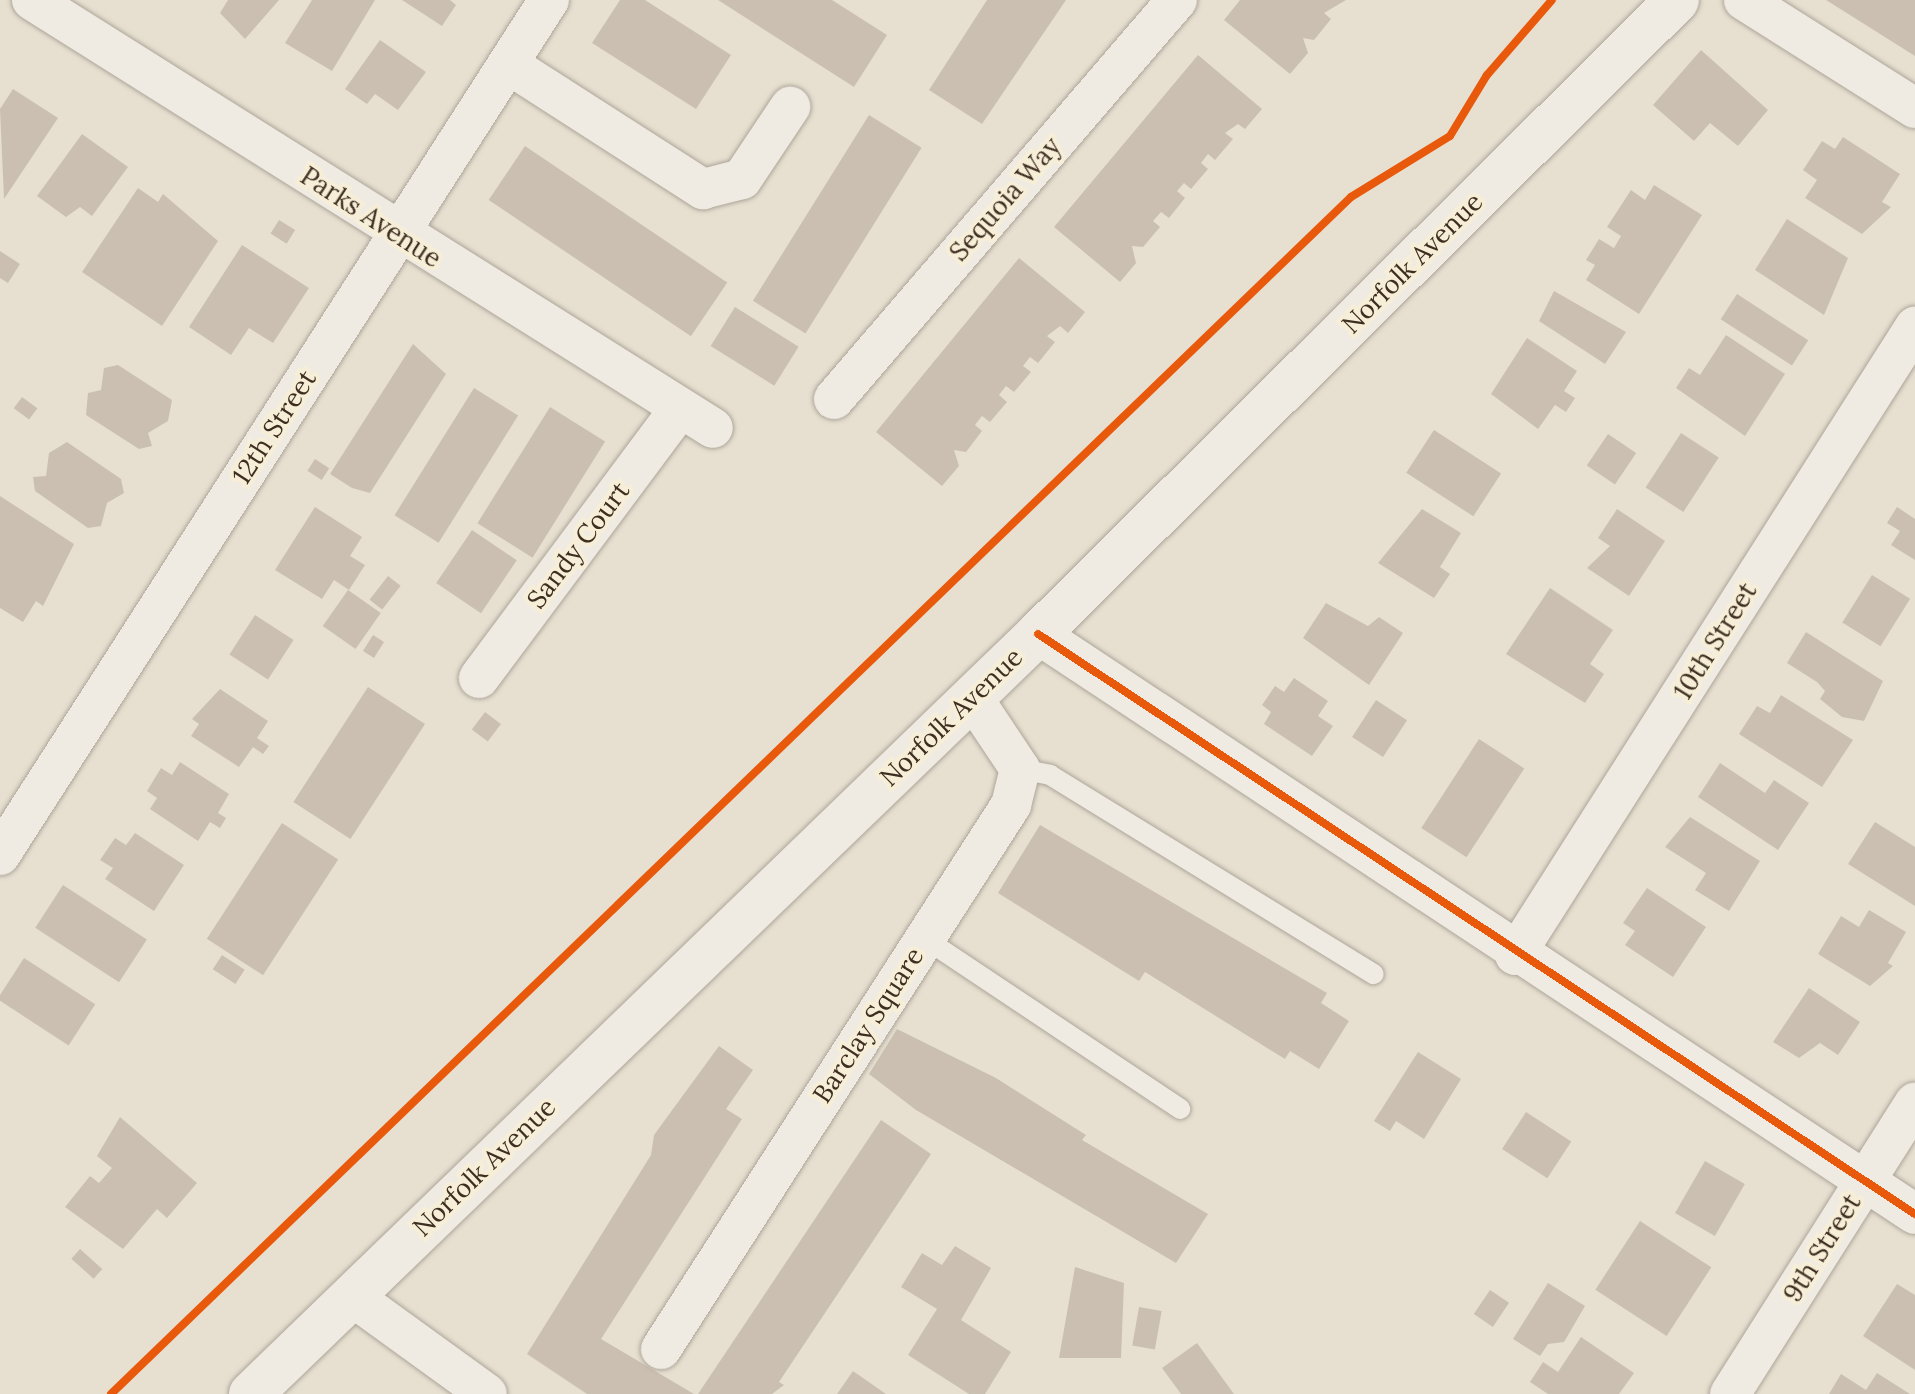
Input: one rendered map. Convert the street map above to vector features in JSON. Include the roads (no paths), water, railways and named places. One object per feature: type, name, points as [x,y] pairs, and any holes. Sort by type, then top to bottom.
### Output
[{"type":"main road","name":"Norfolk Avenue","points":[[251,1394],[1038,634],[1677,0]]},
{"type":"street","name":"Parks Avenue","points":[[32,0],[677,412],[713,428]]},
{"type":"street","name":"12th Street","points":[[0,855],[549,0]]},
{"type":"street","name":"Sequoia Way","points":[[834,399],[1177,0]]},
{"type":"street","points":[[1744,0],[1915,108]]},
{"type":"street","points":[[508,64],[703,189],[742,179],[790,107]]},
{"type":"street","name":"10th Street","points":[[1515,955],[1915,327]]},
{"type":"street","name":"Sandy Court","points":[[479,678],[677,412]]},
{"type":"street","points":[[1038,634],[1515,955],[1915,1214]]},
{"type":"street","points":[[972,697],[1020,769]]},
{"type":"street","name":"Barclay Square","points":[[661,1349],[1011,805],[1020,769]]},
{"type":"street","name":"9th Street","points":[[1730,1394],[1915,1103]]},
{"type":"street","points":[[353,1297],[487,1394]]},
{"type":"lane","points":[[1020,769],[1050,775],[1374,974]]},
{"type":"lane","points":[[924,938],[1180,1109]]}]
